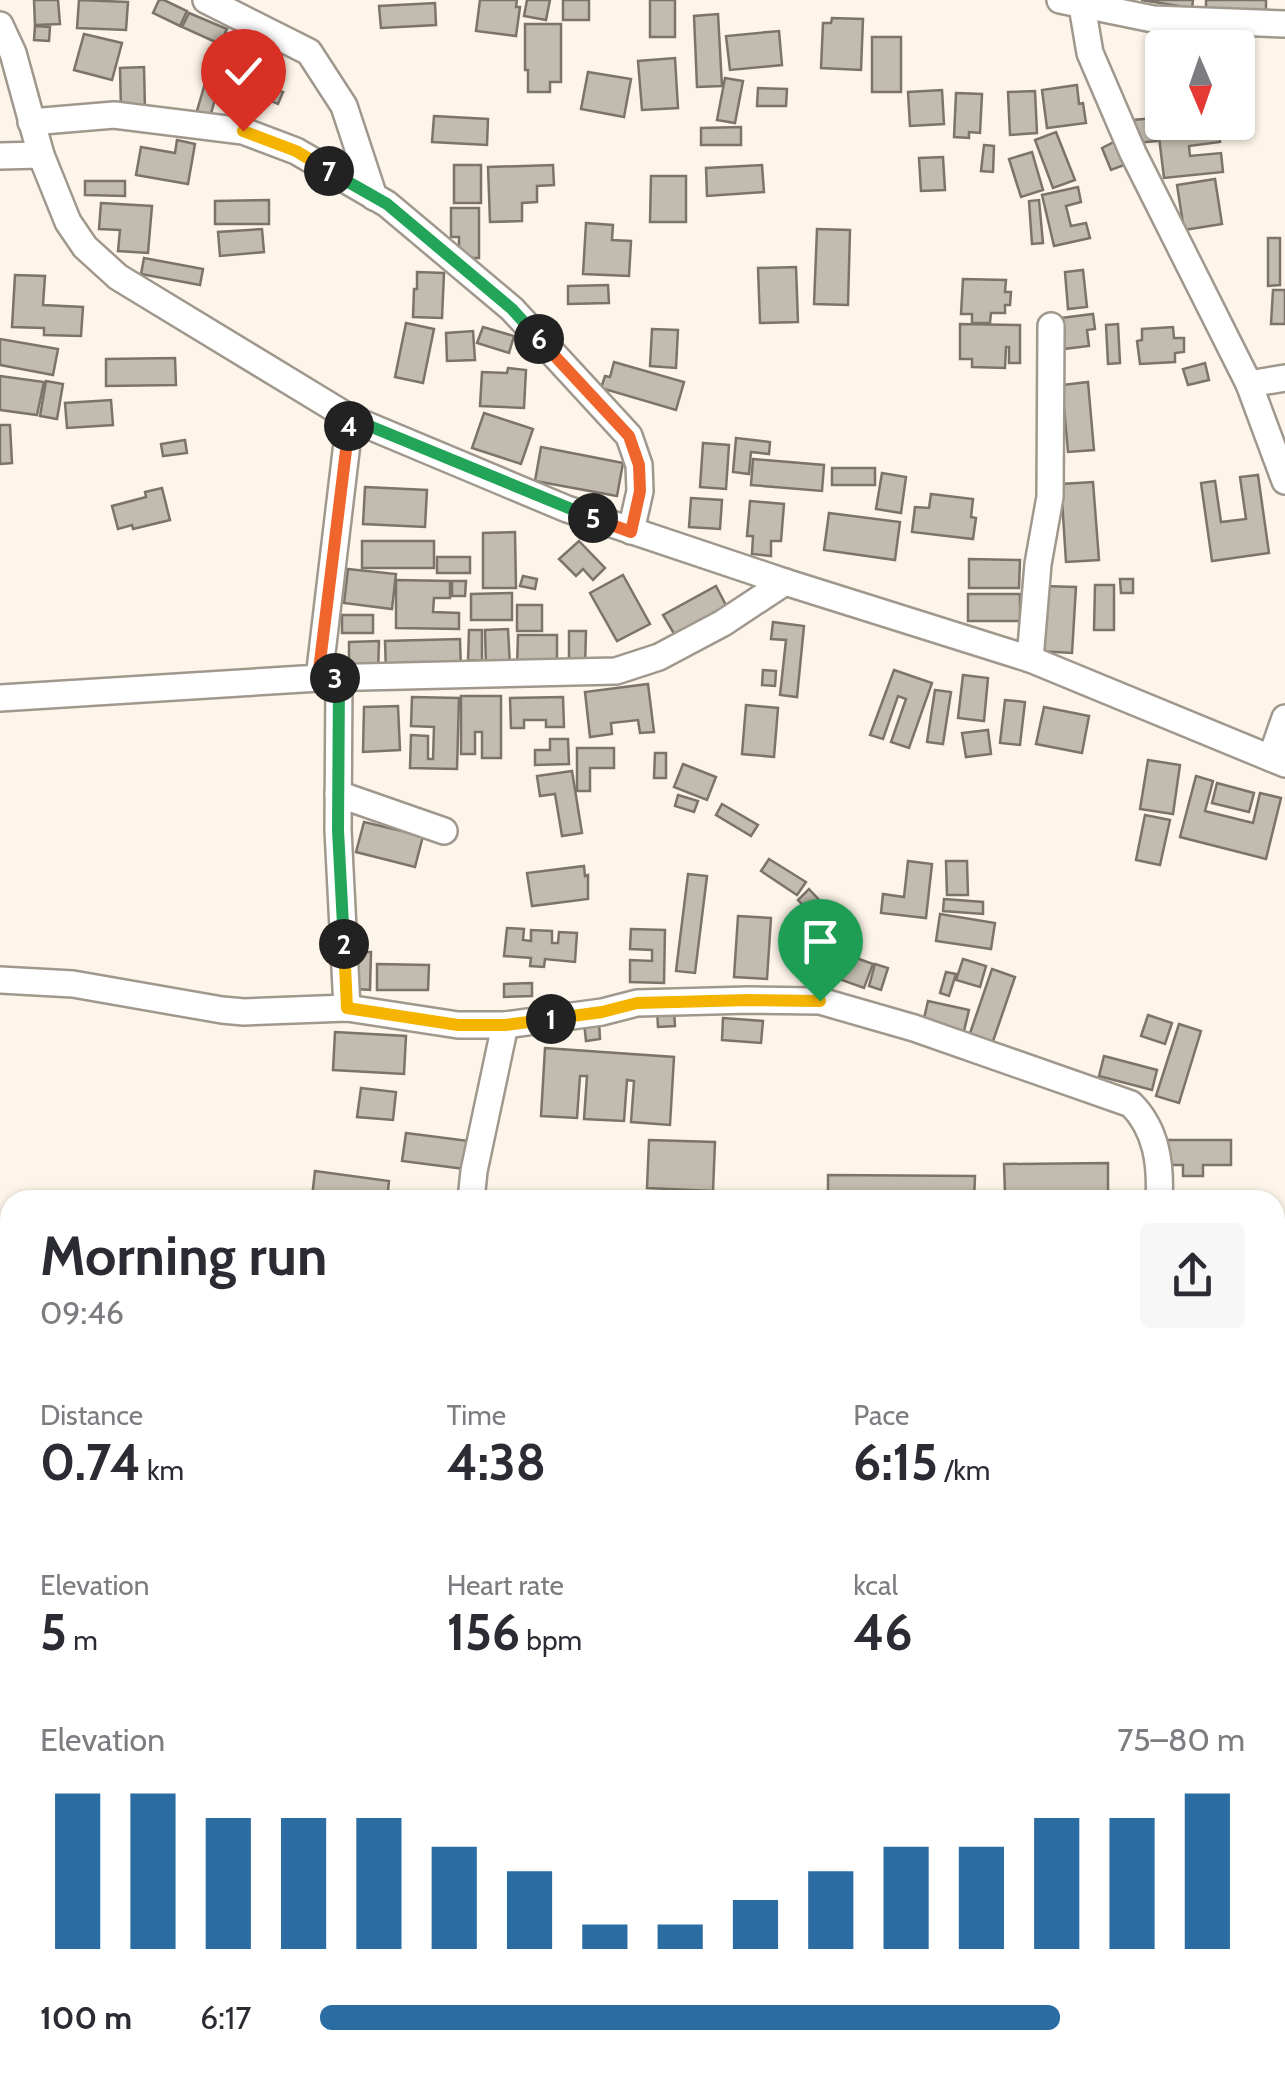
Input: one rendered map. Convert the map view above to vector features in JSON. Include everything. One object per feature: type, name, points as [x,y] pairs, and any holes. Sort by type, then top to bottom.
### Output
[{"type":"street","points":[[206,0],[309,52],[344,106],[374,197]]},
{"type":"street","points":[[1071,3],[1153,19],[1285,24]]},
{"type":"street","points":[[1071,3],[1142,170],[1248,384],[1285,481]]},
{"type":"street","points":[[0,25],[42,155],[68,222],[85,247],[118,277],[350,418],[567,509],[1030,659],[1278,761],[1285,718]]},
{"type":"street","points":[[31,122],[114,115],[243,131],[296,151],[387,204],[512,309],[629,436],[639,465],[640,491],[631,532]]},
{"type":"street","points":[[0,156],[42,155]]},
{"type":"street","points":[[1030,659],[1038,564],[1050,497],[1051,326]]},
{"type":"street","points":[[1248,384],[1285,378]]},
{"type":"street","points":[[347,1008],[329,678],[350,418]]},
{"type":"street","points":[[0,698],[329,678],[616,671],[660,657],[723,623],[784,582]]},
{"type":"street","points":[[338,794],[444,831]]},
{"type":"street","points":[[0,980],[73,984],[244,1012],[347,1008],[458,1025],[505,1025],[602,1012],[637,1003],[820,1001],[914,1028],[1131,1104],[1147,1120],[1160,1171],[1160,1190]]},
{"type":"street","points":[[472,1190],[505,1025]]},
{"type":"building","points":[[34,0],[58,0],[60,24],[35,25]]},
{"type":"building","points":[[79,0],[128,2],[126,30],[77,28]]},
{"type":"building","points":[[159,0],[187,11],[180,26],[153,13]]},
{"type":"building","points":[[480,0],[517,0],[516,7],[520,7],[516,36],[476,31]]},
{"type":"building","points":[[527,0],[550,0],[546,20],[524,16]]},
{"type":"building","points":[[563,0],[589,0],[589,20],[563,20]]},
{"type":"building","points":[[650,0],[675,0],[675,37],[650,37]]},
{"type":"building","points":[[1141,0],[1193,0],[1192,8]]},
{"type":"building","points":[[1206,0],[1266,0],[1266,13],[1206,14]]},
{"type":"building","points":[[435,3],[436,25],[381,28],[379,6]]},
{"type":"building","points":[[189,13],[227,29],[220,44],[182,27]]},
{"type":"building","points":[[718,14],[722,86],[697,87],[694,16]]},
{"type":"building","points":[[832,18],[863,19],[861,70],[821,68],[823,23],[831,23]]},
{"type":"building","points":[[525,24],[561,24],[561,82],[550,82],[550,92],[528,92]]},
{"type":"building","points":[[35,26],[50,27],[49,41],[34,40]]},
{"type":"building","points":[[779,31],[782,65],[730,70],[726,36]]},
{"type":"building","points":[[84,34],[122,43],[112,80],[74,70]]},
{"type":"building","points":[[872,37],[901,37],[901,92],[872,92]]},
{"type":"building","points":[[222,51],[272,59],[268,80],[219,72]]},
{"type":"building","points":[[675,58],[678,108],[642,110],[638,61]]},
{"type":"building","points":[[144,67],[145,110],[121,110],[120,68]]},
{"type":"building","points":[[588,72],[631,79],[624,117],[581,109]]},
{"type":"building","points":[[725,78],[743,81],[735,123],[717,120]]},
{"type":"building","points":[[206,80],[219,84],[208,125],[194,121]]},
{"type":"building","points":[[257,83],[283,92],[278,104],[253,94]]},
{"type":"building","points":[[1077,85],[1086,123],[1047,128],[1042,90]]},
{"type":"building","points":[[758,88],[787,89],[786,106],[757,106]]},
{"type":"building","points":[[942,90],[944,124],[910,126],[908,92]]},
{"type":"building","points":[[1035,91],[1037,133],[1010,135],[1008,92]]},
{"type":"building","points":[[956,93],[982,94],[980,133],[969,132],[969,138],[954,137]]},
{"type":"building","points":[[434,116],[488,119],[487,145],[432,142]]},
{"type":"building","points":[[1145,119],[1145,140],[1157,141],[1135,143],[1133,120]]},
{"type":"building","points":[[741,127],[741,145],[701,145],[701,128]]},
{"type":"building","points":[[1056,132],[1075,180],[1053,188],[1035,140]]},
{"type":"building","points":[[177,140],[195,144],[188,184],[136,175],[141,147],[175,153]]},
{"type":"building","points":[[1159,140],[1220,140],[1189,146],[1190,156],[1221,153],[1223,172],[1164,178]]},
{"type":"building","points":[[1114,142],[1124,165],[1111,170],[1102,148]]},
{"type":"building","points":[[984,145],[994,146],[993,172],[981,171]]},
{"type":"building","points":[[1032,152],[1043,190],[1021,197],[1009,159]]},
{"type":"building","points":[[943,157],[945,190],[921,191],[919,158]]},
{"type":"building","points":[[454,165],[481,165],[481,203],[454,203]]},
{"type":"building","points":[[553,165],[554,185],[537,186],[537,202],[522,203],[522,221],[490,222],[488,167]]},
{"type":"building","points":[[762,165],[764,192],[707,196],[706,168]]},
{"type":"building","points":[[651,176],[686,176],[686,222],[650,222]]},
{"type":"building","points":[[1215,179],[1222,224],[1184,230],[1177,185]]},
{"type":"building","points":[[85,181],[125,181],[125,196],[85,195]]},
{"type":"building","points":[[1078,187],[1081,202],[1066,206],[1071,226],[1086,223],[1090,238],[1054,246],[1042,195]]},
{"type":"building","points":[[269,200],[269,224],[215,224],[215,201]]},
{"type":"building","points":[[1039,200],[1043,243],[1032,244],[1029,201]]},
{"type":"building","points":[[101,203],[152,206],[148,253],[118,251],[120,230],[99,229]]},
{"type":"building","points":[[451,208],[479,208],[479,258],[459,258],[459,237],[451,237]]},
{"type":"building","points":[[586,223],[613,225],[612,240],[631,241],[629,276],[583,274]]},
{"type":"building","points":[[262,229],[264,252],[220,256],[218,232]]},
{"type":"building","points":[[817,229],[850,230],[848,305],[814,304]]},
{"type":"building","points":[[1268,238],[1280,238],[1280,285],[1268,286]]},
{"type":"building","points":[[144,258],[203,269],[200,285],[141,274]]},
{"type":"building","points":[[796,267],[798,322],[760,323],[758,268]]},
{"type":"building","points":[[1083,270],[1087,307],[1068,309],[1065,272]]},
{"type":"building","points":[[417,272],[444,273],[442,318],[413,317]]},
{"type":"building","points":[[15,275],[45,276],[43,305],[83,307],[81,336],[44,335],[44,328],[12,327]]},
{"type":"building","points":[[963,279],[1006,280],[1005,292],[1011,292],[1005,313],[991,313],[990,323],[972,323],[972,314],[961,314]]},
{"type":"building","points":[[608,285],[609,303],[568,304],[568,286]]},
{"type":"building","points":[[1273,290],[1285,290],[1285,324],[1271,324]]},
{"type":"building","points":[[1093,314],[1095,329],[1087,330],[1089,346],[1055,350],[1052,319]]},
{"type":"building","points":[[406,323],[434,329],[423,383],[395,377]]},
{"type":"building","points":[[960,324],[1020,325],[1020,363],[1009,363],[1006,347],[1005,368],[972,367],[972,359],[960,359]]},
{"type":"building","points":[[1118,324],[1120,363],[1108,364],[1106,325]]},
{"type":"building","points":[[483,327],[514,336],[509,353],[477,343]]},
{"type":"building","points":[[1173,327],[1174,338],[1184,338],[1184,352],[1175,353],[1175,362],[1140,364],[1137,341],[1142,340],[1142,329]]},
{"type":"building","points":[[652,329],[678,330],[676,368],[650,366]]},
{"type":"building","points":[[473,331],[475,360],[447,361],[446,333]]},
{"type":"building","points":[[0,339],[58,349],[53,375],[0,365]]},
{"type":"building","points":[[175,358],[176,385],[106,386],[106,359]]},
{"type":"building","points":[[614,362],[684,382],[676,410],[601,388],[605,376],[610,377]]},
{"type":"building","points":[[1205,363],[1209,380],[1188,385],[1183,369]]},
{"type":"building","points":[[508,368],[526,370],[524,408],[480,406],[482,372],[507,373]]},
{"type":"building","points":[[0,376],[44,382],[37,415],[0,410]]},
{"type":"building","points":[[46,381],[63,384],[57,419],[40,416]]},
{"type":"building","points":[[1088,382],[1094,450],[1068,452],[1062,385]]},
{"type":"building","points":[[111,400],[113,425],[67,428],[65,403]]},
{"type":"building","points":[[484,413],[533,429],[521,464],[472,448]]},
{"type":"building","points":[[0,425],[10,425],[12,463],[0,464]]},
{"type":"building","points":[[736,438],[770,442],[769,454],[751,452],[749,474],[733,472]]},
{"type":"building","points":[[185,440],[187,453],[163,456],[161,444]]},
{"type":"building","points":[[703,443],[729,445],[726,489],[700,487]]},
{"type":"building","points":[[541,447],[623,463],[617,496],[535,481]]},
{"type":"building","points":[[753,459],[824,465],[822,491],[751,485]]},
{"type":"building","points":[[832,468],[875,468],[875,485],[832,485]]},
{"type":"building","points":[[882,473],[906,477],[901,513],[876,509]]},
{"type":"building","points":[[1258,475],[1269,553],[1212,561],[1201,483],[1215,481],[1221,522],[1246,519],[1240,477]]},
{"type":"building","points":[[1093,482],[1099,560],[1066,562],[1061,484]]},
{"type":"building","points":[[365,487],[427,490],[425,527],[363,524]]},
{"type":"building","points":[[162,488],[170,520],[118,529],[112,506],[146,497],[145,492]]},
{"type":"building","points":[[931,494],[973,499],[973,539],[912,532],[915,507],[929,508]]},
{"type":"building","points":[[691,498],[722,500],[720,529],[689,527]]},
{"type":"building","points":[[750,501],[784,504],[781,541],[771,541],[771,556],[752,554],[753,536],[747,536]]},
{"type":"building","points":[[829,513],[900,522],[895,560],[824,550]]},
{"type":"building","points":[[515,532],[516,588],[483,588],[483,533]]},
{"type":"building","points":[[362,541],[434,541],[434,568],[362,568]]},
{"type":"building","points":[[579,541],[605,568],[593,580],[583,569],[576,576],[559,559]]},
{"type":"building","points":[[437,557],[470,557],[470,573],[437,573]]},
{"type":"building","points":[[969,559],[1020,560],[1019,588],[969,588]]},
{"type":"building","points":[[348,569],[396,574],[392,609],[344,603]]},
{"type":"building","points":[[623,575],[650,624],[617,641],[590,593]]},
{"type":"building","points":[[523,576],[537,579],[535,589],[520,586]]},
{"type":"building","points":[[1120,579],[1133,579],[1133,593],[1121,593]]},
{"type":"building","points":[[396,580],[450,581],[450,598],[434,598],[433,612],[459,613],[459,629],[396,628]]},
{"type":"building","points":[[452,581],[466,581],[465,596],[452,596]]},
{"type":"building","points":[[1095,585],[1114,585],[1114,630],[1094,630]]},
{"type":"building","points":[[716,586],[728,609],[676,637],[663,615]]},
{"type":"building","points":[[1042,586],[1076,587],[1072,653],[1038,651]]},
{"type":"building","points":[[512,593],[512,620],[471,620],[471,594]]},
{"type":"building","points":[[968,594],[1020,594],[1020,621],[968,621]]},
{"type":"building","points":[[517,605],[542,605],[542,631],[517,631]]},
{"type":"building","points":[[342,615],[373,615],[373,633],[342,633]]},
{"type":"building","points":[[773,622],[804,626],[797,697],[780,695],[786,640],[771,639]]},
{"type":"building","points":[[508,629],[510,667],[486,668],[485,630]]},
{"type":"building","points":[[469,630],[482,630],[482,661],[468,660]]},
{"type":"building","points":[[569,631],[586,631],[585,668],[569,668]]},
{"type":"building","points":[[518,635],[557,635],[557,667],[517,666]]},
{"type":"building","points":[[460,639],[461,671],[386,673],[385,641]]},
{"type":"building","points":[[379,641],[378,673],[349,672],[349,642]]},
{"type":"building","points":[[763,670],[776,671],[775,686],[762,685]]},
{"type":"building","points":[[894,670],[932,683],[909,748],[891,742],[906,699],[898,696],[883,739],[870,735]]},
{"type":"building","points":[[963,675],[988,678],[984,721],[958,718]]},
{"type":"building","points":[[648,684],[654,732],[640,733],[638,720],[611,723],[612,734],[590,737],[585,692]]},
{"type":"building","points":[[935,690],[951,692],[943,744],[927,742]]},
{"type":"building","points":[[461,696],[501,696],[501,758],[482,758],[482,732],[475,732],[475,754],[461,754]]},
{"type":"building","points":[[412,697],[459,698],[457,769],[410,768],[411,735],[428,736],[428,759],[433,759],[434,727],[411,726]]},
{"type":"building","points":[[563,697],[564,727],[546,727],[546,720],[524,720],[524,728],[511,728],[510,698]]},
{"type":"building","points":[[1005,700],[1025,702],[1020,745],[1000,743]]},
{"type":"building","points":[[746,705],[778,708],[774,757],[742,754]]},
{"type":"building","points":[[398,706],[400,750],[363,752],[364,707]]},
{"type":"building","points":[[1044,707],[1089,716],[1082,753],[1036,744]]},
{"type":"building","points":[[988,730],[991,754],[966,757],[962,733]]},
{"type":"building","points":[[550,739],[568,739],[569,764],[535,765],[535,750],[550,750]]},
{"type":"building","points":[[577,748],[614,748],[614,768],[590,768],[590,791],[577,791]]},
{"type":"building","points":[[655,753],[666,753],[666,778],[654,778]]},
{"type":"building","points":[[1148,760],[1180,765],[1173,814],[1140,809]]},
{"type":"building","points":[[683,764],[716,777],[707,800],[674,787]]},
{"type":"building","points":[[572,771],[582,833],[562,836],[555,794],[540,796],[537,776]]},
{"type":"building","points":[[1196,776],[1213,781],[1205,811],[1253,823],[1260,793],[1281,798],[1266,859],[1180,837]]},
{"type":"building","points":[[1217,783],[1254,793],[1249,812],[1212,803]]},
{"type":"building","points":[[678,795],[698,801],[694,812],[675,806]]},
{"type":"building","points":[[722,804],[758,825],[751,836],[716,815]]},
{"type":"building","points":[[1145,815],[1170,820],[1160,865],[1136,860]]},
{"type":"building","points":[[364,822],[423,836],[415,867],[356,852]]},
{"type":"building","points":[[769,859],[806,882],[797,895],[761,871]]},
{"type":"building","points":[[908,861],[932,864],[926,918],[881,913],[883,894],[904,897]]},
{"type":"building","points":[[946,861],[967,861],[968,895],[947,895]]},
{"type":"building","points":[[584,866],[588,899],[532,906],[527,873]]},
{"type":"building","points":[[688,874],[707,876],[695,973],[676,971]]},
{"type":"building","points":[[809,889],[832,914],[821,924],[798,900]]},
{"type":"building","points":[[944,899],[983,902],[983,914],[943,911]]},
{"type":"building","points":[[940,914],[995,923],[991,949],[936,941]]},
{"type":"building","points":[[738,916],[771,918],[767,979],[734,977]]},
{"type":"building","points":[[507,928],[524,929],[523,940],[531,941],[531,930],[552,931],[552,943],[558,943],[559,932],[577,933],[575,962],[545,959],[544,967],[530,966],[531,958],[504,956]]},
{"type":"building","points":[[631,929],[665,930],[664,983],[630,982],[630,960],[652,961],[652,950],[630,949]]},
{"type":"building","points":[[829,929],[855,937],[851,950],[825,942]]},
{"type":"building","points":[[823,946],[873,964],[864,988],[814,970]]},
{"type":"building","points":[[358,952],[371,952],[370,990],[357,989]]},
{"type":"building","points":[[963,959],[986,966],[980,987],[956,980]]},
{"type":"building","points":[[377,964],[429,965],[428,990],[377,990]]},
{"type":"building","points":[[875,964],[888,968],[881,990],[869,986]]},
{"type":"building","points":[[992,969],[1015,977],[990,1050],[967,1042]]},
{"type":"building","points":[[946,972],[956,974],[949,996],[940,993]]},
{"type":"building","points":[[532,983],[532,996],[504,997],[504,984]]},
{"type":"building","points":[[928,1001],[969,1010],[963,1035],[922,1027]]},
{"type":"building","points":[[674,1009],[675,1026],[658,1027],[657,1010]]},
{"type":"building","points":[[1148,1015],[1172,1023],[1165,1044],[1141,1036]]},
{"type":"building","points":[[723,1018],[763,1021],[761,1043],[722,1040]]},
{"type":"building","points":[[599,1021],[600,1039],[586,1041],[584,1022]]},
{"type":"building","points":[[1179,1024],[1201,1031],[1179,1103],[1156,1096]]},
{"type":"building","points":[[335,1032],[406,1036],[404,1074],[333,1070]]},
{"type":"building","points":[[545,1048],[674,1057],[670,1125],[631,1122],[634,1081],[627,1080],[624,1121],[584,1119],[587,1076],[580,1076],[577,1118],[541,1116]]},
{"type":"building","points":[[1104,1056],[1157,1070],[1152,1090],[1099,1076]]},
{"type":"building","points":[[361,1088],[396,1092],[393,1120],[357,1117]]},
{"type":"building","points":[[406,1133],[469,1141],[465,1169],[402,1161]]},
{"type":"building","points":[[649,1140],[715,1142],[713,1190],[647,1188]]},
{"type":"building","points":[[1167,1140],[1231,1140],[1231,1165],[1203,1165],[1203,1176],[1183,1176],[1183,1165],[1167,1165]]},
{"type":"building","points":[[1108,1163],[1108,1190],[1005,1190],[1004,1164]]},
{"type":"building","points":[[315,1171],[389,1181],[388,1190],[313,1190]]},
{"type":"building","points":[[828,1175],[975,1176],[974,1190],[828,1190]]},
{"type":"route","points":[[243,131],[296,151],[387,204],[512,309],[629,436],[639,465],[640,491],[631,532],[350,418],[318,678],[339,678],[338,830],[347,1008],[458,1025],[505,1025],[602,1012],[637,1003],[820,1001]]}]
